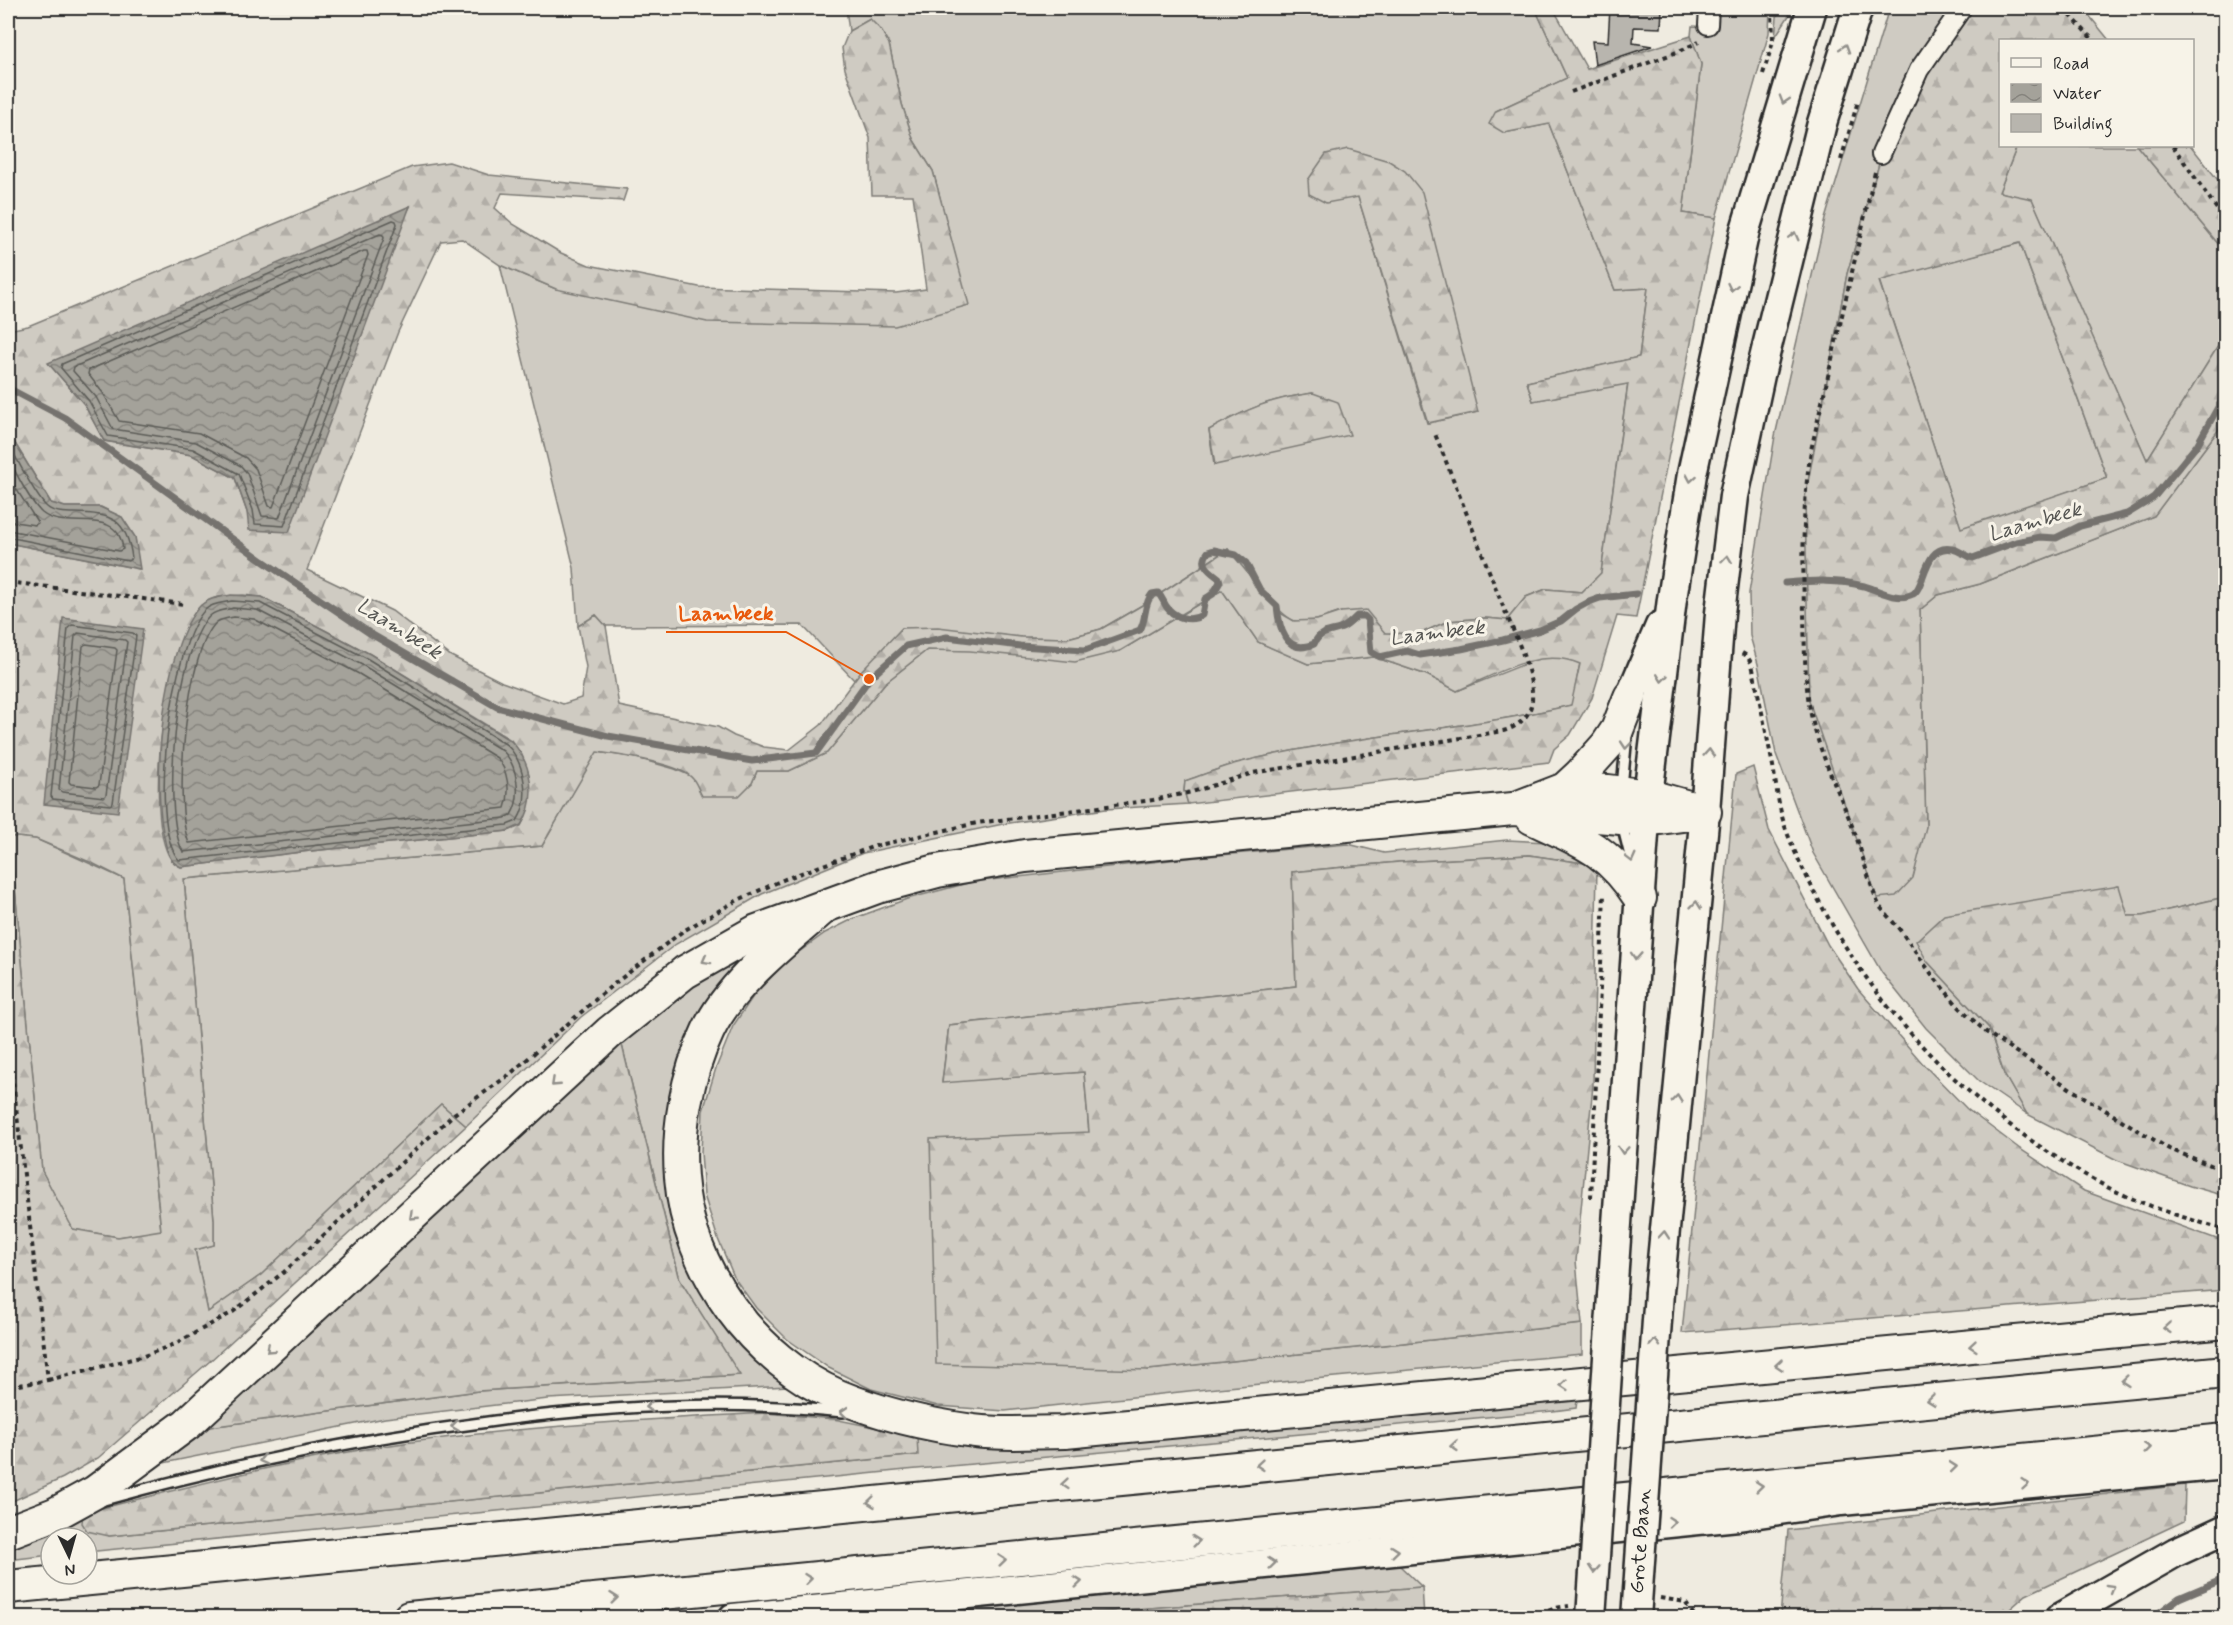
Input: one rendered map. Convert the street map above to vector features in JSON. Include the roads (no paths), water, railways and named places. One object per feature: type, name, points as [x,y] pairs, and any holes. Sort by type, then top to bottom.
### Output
[{"type":"highway","points":[[1591,1617],[1640,898],[1630,806],[1672,599],[1692,474],[1745,230],[1812,8]]},
{"type":"highway","name":"Grote Baan","points":[[1636,1617],[1659,1292],[1705,812],[1734,645],[1734,496],[1760,375],[1822,123],[1858,8]]},
{"type":"highway","points":[[1513,809],[1565,789],[1607,745],[1617,730],[1672,599]]},
{"type":"highway","points":[[1565,789],[1630,806]]},
{"type":"highway","points":[[8,1532],[56,1514],[94,1492],[187,1424],[610,1032],[677,978],[757,931],[878,887],[937,871],[1025,856],[1513,809],[1630,806],[1705,812]]},
{"type":"highway","points":[[1513,809],[1583,840],[1616,865],[1640,898]]},
{"type":"highway","points":[[822,909],[739,985],[709,1030],[687,1092],[682,1128],[681,1178],[691,1228],[711,1277],[760,1344],[795,1373],[838,1396],[902,1418],[976,1432],[1065,1432],[2226,1322]]},
{"type":"highway","points":[[8,1587],[2226,1372]]},
{"type":"highway","points":[[409,1617],[2226,1440]]},
{"type":"highway","points":[[733,1617],[1738,1516],[1841,1501],[2226,1465]]},
{"type":"highway","points":[[2060,1617],[2176,1552],[2226,1529]]},
{"type":"street","points":[[1881,154],[1919,70],[1962,8]]},
{"type":"lane","points":[[1630,697],[1630,806]]},
{"type":"lane","points":[[56,1514],[176,1480],[290,1454],[422,1430],[563,1412],[678,1405],[801,1407],[902,1418]]},
{"type":"water","points":[[410,206],[289,532],[249,530],[247,512],[235,478],[192,455],[104,441],[84,404],[48,363]]},
{"type":"water","points":[[8,432],[51,503],[65,507],[100,507],[122,517],[135,537],[140,569],[8,543]]},
{"type":"water","points":[[231,595],[262,597],[370,654],[511,741],[524,759],[530,782],[530,804],[521,825],[508,831],[181,867],[176,865],[166,847],[160,809],[160,748],[169,680],[177,650],[188,624],[201,605],[211,599]]},
{"type":"water","points":[[63,618],[143,629],[118,812],[44,804]]},
{"type":"waterway","name":"Laambeek","points":[[8,388],[65,418],[263,561],[371,634],[497,707],[608,736],[752,761],[816,753],[869,679],[906,646],[947,637],[1020,646],[1085,650],[1140,630],[1149,598],[1152,594],[1158,593],[1169,610],[1182,618],[1192,619],[1202,615],[1205,599],[1213,594],[1220,582],[1205,564],[1208,552],[1214,550],[1236,555],[1246,563],[1260,590],[1277,606],[1282,630],[1290,643],[1304,647],[1314,644],[1322,634],[1344,627],[1357,616],[1364,616],[1368,620],[1371,652],[1380,657],[1407,651],[1420,655],[1503,640],[1540,630],[1561,621],[1576,609],[1600,598],[1636,594]]},
{"type":"waterway","name":"Laambeek","points":[[1785,583],[1835,581],[1864,586],[1895,596],[1907,596],[1917,590],[1931,559],[1943,549],[1952,549],[1973,558],[2016,542],[2040,537],[2056,538],[2080,526],[2127,514],[2154,497],[2197,445],[2226,393]]},
{"type":"waterway","points":[[2152,1618],[2179,1598],[2226,1578]]},
{"type":"place","name":"Laambeek","points":[[869,679]]}]
